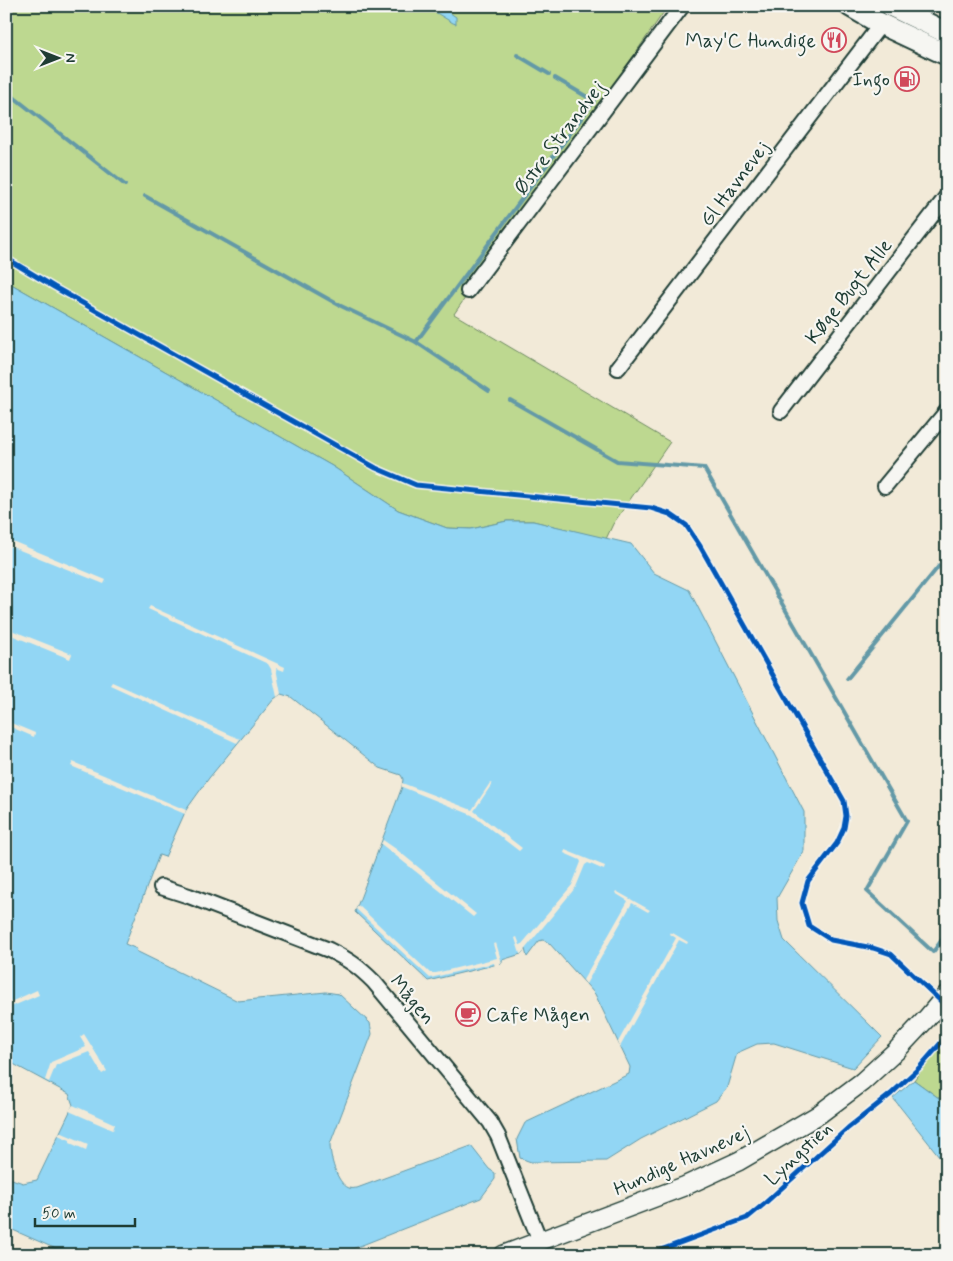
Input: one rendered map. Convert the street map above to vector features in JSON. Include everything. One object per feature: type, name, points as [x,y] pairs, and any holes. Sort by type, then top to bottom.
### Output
[{"type":"main road","points":[[850,6],[947,56]]},
{"type":"main road","points":[[897,8],[947,33]]},
{"type":"street","name":"Østre Strandvej","points":[[468,291],[682,6]]},
{"type":"street","name":"Gl Havnevej","points":[[618,368],[882,24]]},
{"type":"street","name":"Køge Bugt Alle","points":[[781,410],[947,196]]},
{"type":"street","points":[[885,486],[947,411]]},
{"type":"street","name":"Mågen","points":[[161,887],[328,950],[345,958],[374,982],[490,1122],[498,1136],[540,1241]]},
{"type":"street","name":"Hundige Havnevej","points":[[503,1255],[685,1186],[730,1166],[818,1115],[862,1082],[896,1051],[947,994]]},
{"type":"green space","points":[[6,6],[668,6],[454,314],[670,442],[613,524],[606,539],[533,521],[507,521],[471,529],[447,528],[398,510],[332,466],[6,281]]},
{"type":"green space","points":[[947,1036],[947,1104],[914,1080]]},
{"type":"water","points":[[425,6],[440,6],[456,17],[456,24],[453,23]]},
{"type":"water","points":[[6,281],[332,466],[398,510],[447,528],[471,529],[507,521],[533,521],[631,544],[654,573],[689,590],[804,812],[804,851],[777,898],[778,921],[784,940],[882,1037],[853,1068],[774,1043],[757,1044],[737,1053],[727,1087],[716,1101],[641,1139],[606,1161],[531,1162],[520,1158],[517,1139],[525,1123],[629,1074],[630,1067],[595,994],[549,943],[543,940],[539,941],[527,957],[525,949],[521,954],[502,960],[502,963],[428,981],[355,912],[402,787],[403,779],[401,775],[380,768],[291,697],[281,694],[274,699],[209,778],[186,810],[165,857],[159,855],[125,944],[238,1001],[326,992],[339,994],[370,1023],[372,1034],[330,1144],[337,1175],[344,1185],[350,1188],[357,1188],[471,1146],[489,1169],[495,1173],[495,1179],[481,1198],[337,1255],[70,1255],[6,1227],[6,1177],[23,1183],[37,1180],[73,1105],[69,1094],[6,1060]]},
{"type":"water","points":[[914,1080],[947,1104],[947,1166],[893,1098]]},
{"type":"pier","points":[[6,540],[106,580],[104,584],[6,546]]},
{"type":"pier","points":[[150,606],[285,667],[284,671],[276,668],[281,694],[277,697],[271,669],[268,664],[148,609]]},
{"type":"pier","points":[[6,628],[72,654],[70,659],[6,633]]},
{"type":"pier","points":[[112,682],[240,739],[237,743],[110,685]]},
{"type":"pier","points":[[6,721],[35,733],[34,737],[6,725]]},
{"type":"pier","points":[[73,762],[186,810],[185,814],[71,766]]},
{"type":"pier","points":[[402,783],[472,810],[490,783],[492,784],[474,811],[522,848],[519,851],[472,815],[402,787]]},
{"type":"pier","points":[[383,840],[476,914],[473,917],[381,844]]},
{"type":"pier","points":[[565,850],[605,866],[604,870],[588,863],[585,865],[576,887],[520,954],[515,938],[517,937],[521,945],[572,885],[581,862],[564,853]]},
{"type":"pier","points":[[616,891],[650,910],[648,912],[632,903],[586,984],[583,980],[628,901],[615,893]]},
{"type":"pier","points":[[358,905],[430,973],[497,958],[493,944],[496,943],[502,963],[500,963],[500,966],[495,967],[494,963],[430,978],[356,909]]},
{"type":"pier","points":[[671,932],[688,942],[687,944],[679,940],[620,1047],[618,1042],[676,938],[670,934]]},
{"type":"pier","points":[[37,990],[39,995],[6,1009],[6,1004]]},
{"type":"pier","points":[[84,1034],[107,1071],[102,1074],[89,1052],[56,1065],[49,1082],[45,1080],[51,1062],[86,1047],[80,1037]]},
{"type":"pier","points":[[73,1105],[115,1124],[113,1130],[69,1111]]},
{"type":"pier","points":[[60,1132],[88,1144],[86,1150],[58,1135]]},
{"type":"waterway","points":[[517,55],[549,74]]},
{"type":"waterway","points":[[416,342],[594,101],[555,78]]},
{"type":"waterway","points":[[6,91],[125,185]]},
{"type":"waterway","points":[[145,196],[339,305],[416,342],[489,391]]},
{"type":"waterway","points":[[510,400],[617,461],[704,468],[907,821],[867,891],[933,952],[947,933]]},
{"type":"waterway","points":[[847,679],[939,566]]},
{"type":"cycle path","points":[[6,258],[54,287],[376,468],[416,485],[651,508],[670,514],[686,525],[700,546],[844,801],[846,816],[844,828],[837,843],[808,881],[802,903],[809,926],[831,940],[873,948],[891,954],[947,1007]]},
{"type":"cycle path","name":"Lyngstien","points":[[647,1255],[747,1218],[848,1128],[891,1094],[920,1067],[947,1036]]},
{"type":"place","name":"May'C Hundige","points":[[834,40]]},
{"type":"place","name":"Ingo","points":[[907,79]]},
{"type":"place","name":"Cafe Mågen","points":[[468,1014]]}]
